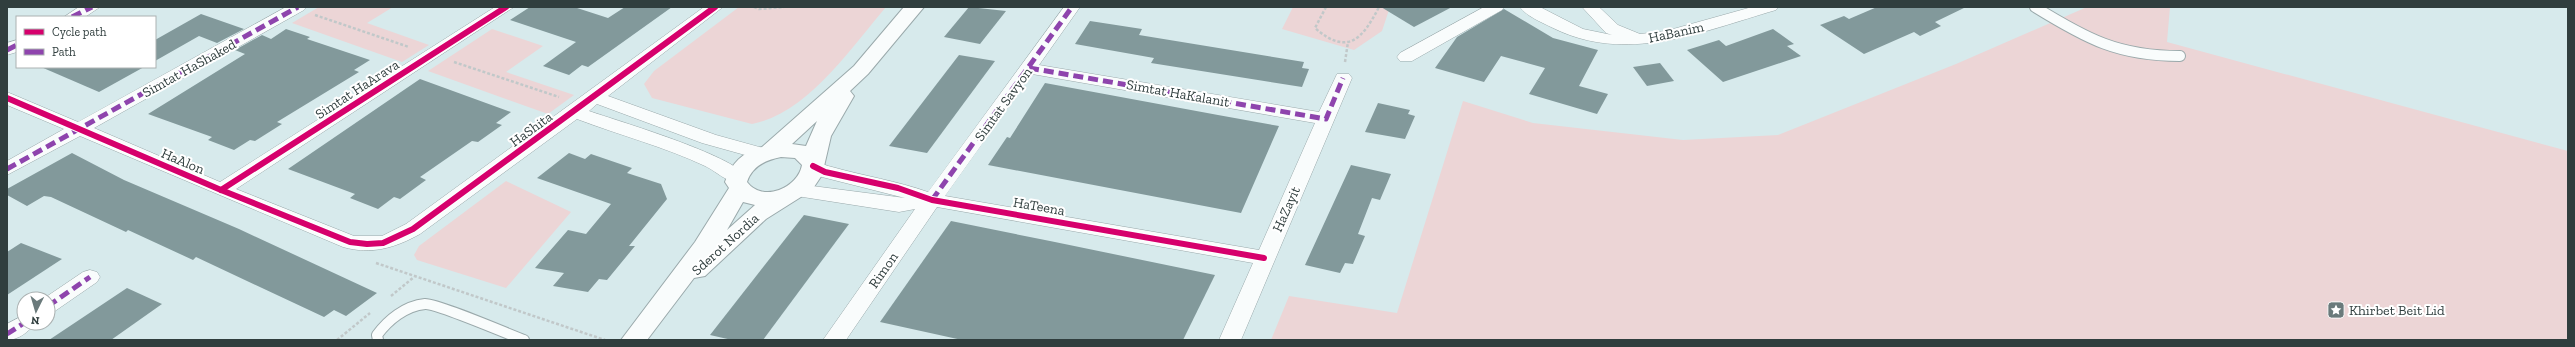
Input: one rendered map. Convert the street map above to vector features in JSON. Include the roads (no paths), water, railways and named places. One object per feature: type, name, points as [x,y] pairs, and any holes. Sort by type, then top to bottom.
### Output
[{"type":"street","points":[[74,16],[92,7]]},
{"type":"street","name":"Simtat HaShaked","points":[[7,169],[298,7]]},
{"type":"street","name":"Simtat HaArava","points":[[221,190],[506,7]]},
{"type":"street","name":"HaShita","points":[[358,244],[394,241],[413,229],[575,112],[715,7]]},
{"type":"street","points":[[575,112],[712,162],[755,198],[776,198],[792,192],[811,177],[814,151],[821,133],[861,70],[914,7]]},
{"type":"street","name":"Simtat Savyon","points":[[932,200],[1030,68],[1072,7]]},
{"type":"street","points":[[1406,57],[1496,7]]},
{"type":"street","points":[[1528,7],[1566,29],[1597,40],[1638,39]]},
{"type":"street","name":"HaBanim","points":[[1590,7],[1612,29],[1638,39],[1667,36],[1770,7]]},
{"type":"street","points":[[7,50],[16,46]]},
{"type":"street","name":"Simtat HaKalanit","points":[[1030,68],[1326,119]]},
{"type":"street","points":[[738,183],[742,166],[766,153],[861,70]]},
{"type":"street","name":"HaZayit","points":[[1230,340],[1264,258],[1343,78]]},
{"type":"street","points":[[595,97],[709,139],[766,153],[786,150],[801,152],[813,165]]},
{"type":"street","name":"HaAlon","points":[[7,98],[221,190],[358,244]]},
{"type":"street","name":"HaTeena","points":[[813,165],[825,172],[915,192],[932,200],[1264,258]]},
{"type":"street","name":"Sderot Nordia","points":[[631,338],[666,298],[723,217],[738,183]]},
{"type":"street","name":"HaTeena","points":[[792,192],[899,205],[932,200]]},
{"type":"street","name":"Sderot Nordia","points":[[666,298],[758,214],[792,192]]},
{"type":"street","name":"Rimon","points":[[834,340],[932,200]]},
{"type":"street","points":[[56,300],[90,277]]},
{"type":"street","points":[[7,334],[16,328]]},
{"type":"lane","points":[[2035,7],[2074,31],[2100,42],[2141,54],[2180,56]]},
{"type":"lane","points":[[378,340],[377,335],[383,326],[395,316],[416,306],[427,304],[524,340]]},
{"type":"place","name":"Khirbet Beit Lid","points":[[2336,310]]}]
